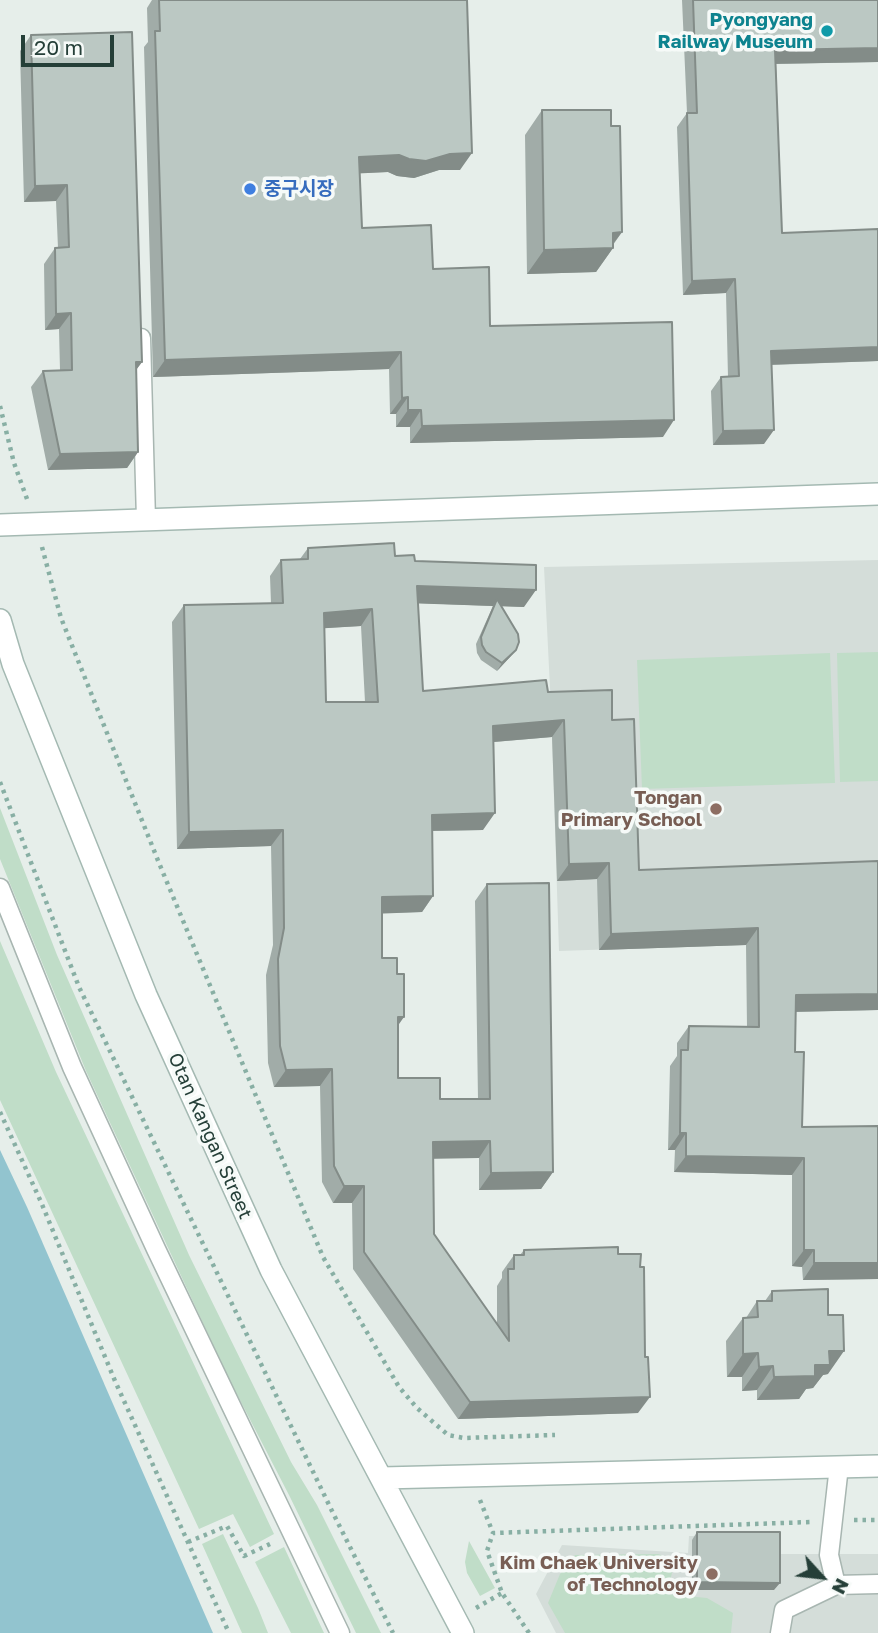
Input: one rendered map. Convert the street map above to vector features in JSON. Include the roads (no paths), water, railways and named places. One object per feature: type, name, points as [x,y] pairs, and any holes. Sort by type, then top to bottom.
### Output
[{"type":"street","points":[[0,525],[878,494]]},
{"type":"street","name":"Otan Kangan Street","points":[[0,620],[13,664],[146,995],[271,1270],[463,1633]]},
{"type":"street","points":[[382,1478],[878,1466]]},
{"type":"lane","points":[[140,327],[146,520]]},
{"type":"lane","points":[[0,888],[72,1067],[340,1633]]},
{"type":"lane","points":[[835,1585],[829,1555],[839,1466]]},
{"type":"lane","points":[[780,1633],[783,1610],[835,1585],[878,1584]]},
{"type":"water","points":[[0,1150],[27,1207],[213,1633],[0,1633]]},
{"type":"place","name":"Pyongyang Railway Museum","points":[[827,31]]},
{"type":"place","name":"중구시장","points":[[250,189]]},
{"type":"place","name":"Tongan Primary School","points":[[716,809]]},
{"type":"place","name":"Kim Chaek University of Technology","points":[[712,1574]]}]
